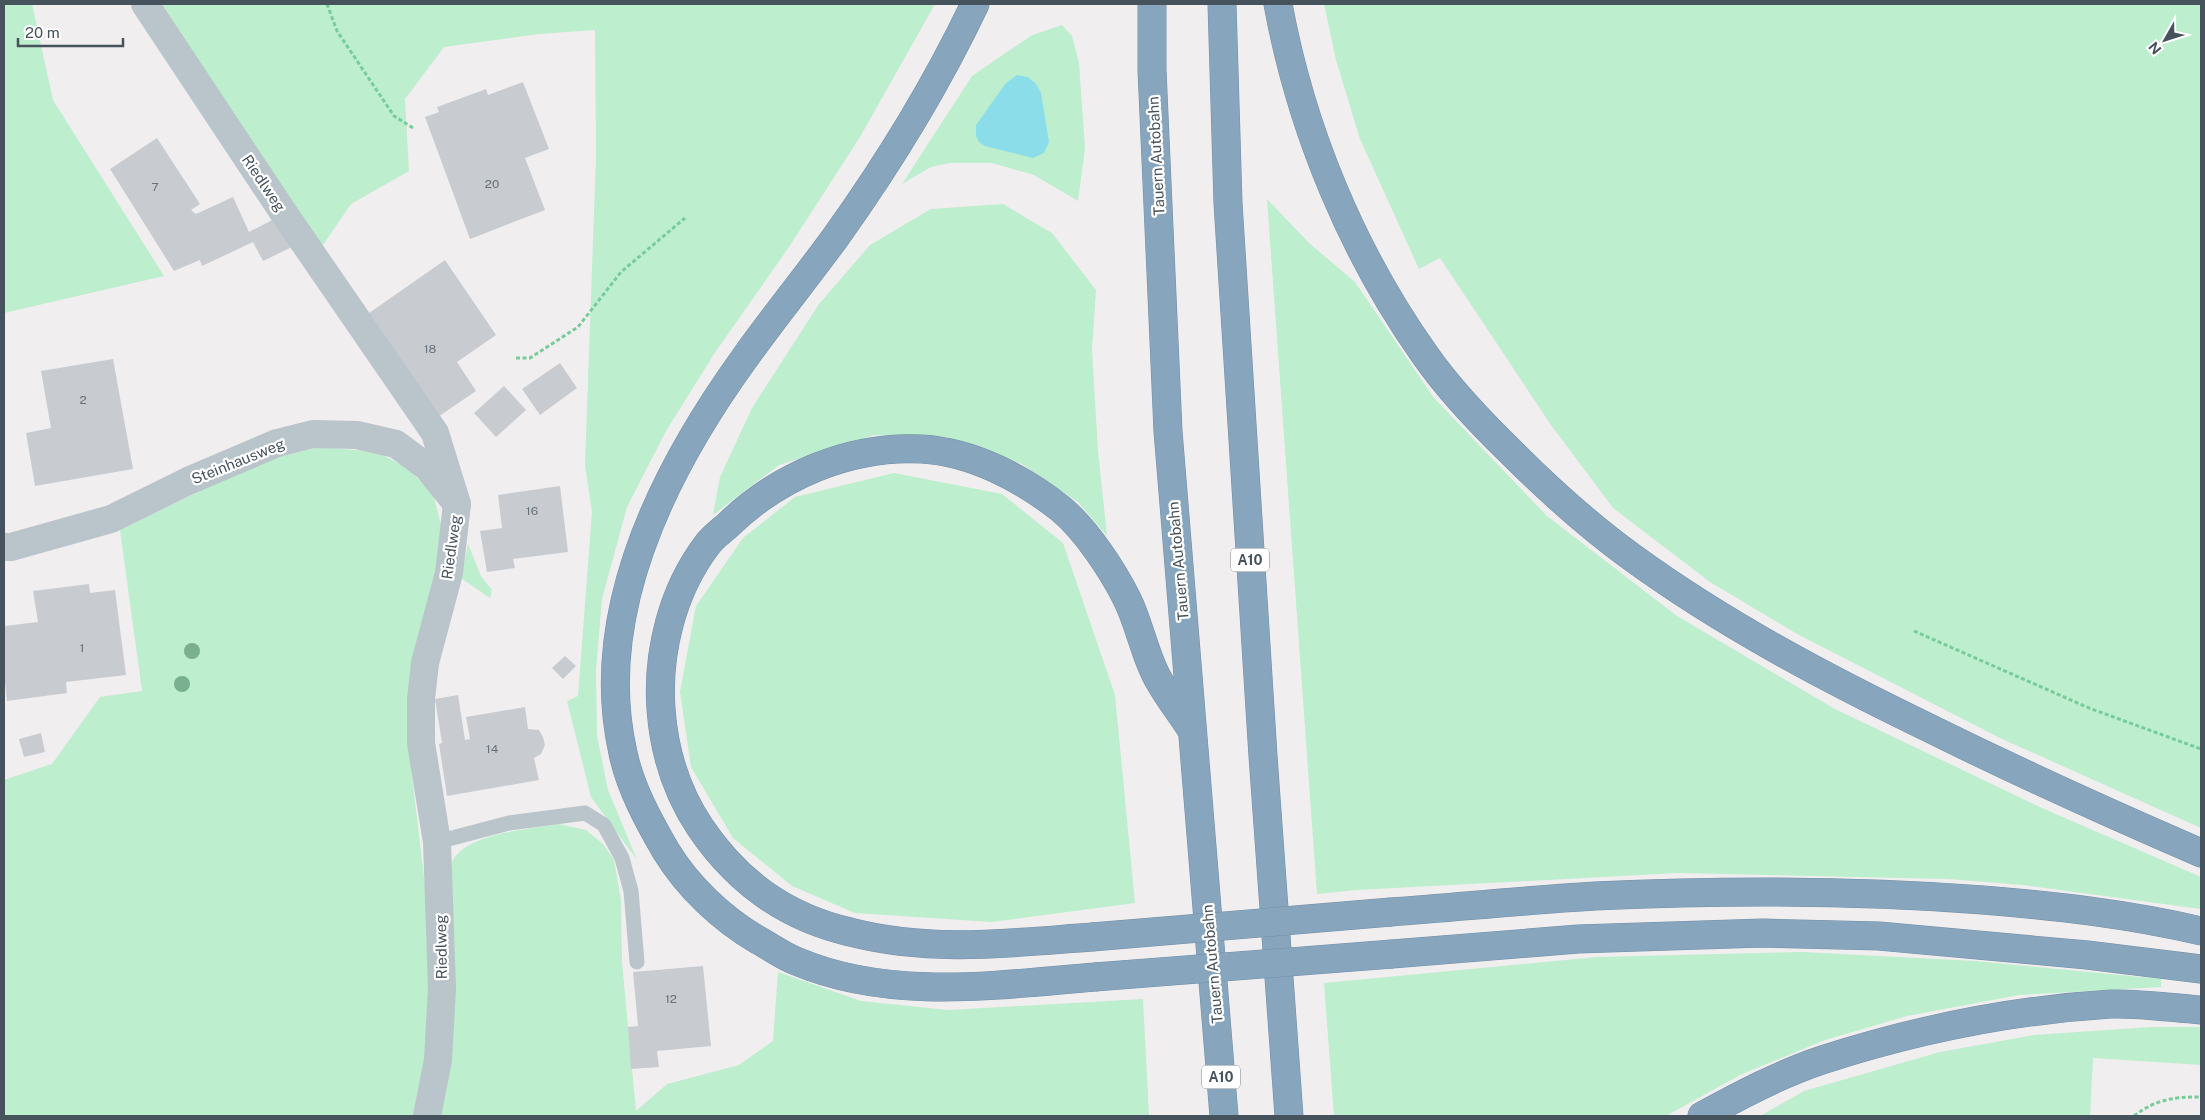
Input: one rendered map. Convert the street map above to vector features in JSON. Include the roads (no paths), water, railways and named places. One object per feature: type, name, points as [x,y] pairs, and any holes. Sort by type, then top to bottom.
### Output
[{"type":"highway","points":[[975,4],[958,40],[919,110],[874,182],[742,361],[682,455],[635,561],[622,607],[616,670],[616,713],[623,756],[637,794],[670,858],[692,886],[723,916],[748,934],[795,961],[840,976],[889,984],[972,987],[1578,939],[1763,933],[1879,936],[2087,954],[2201,969]]},
{"type":"highway","name":"Tauern Autobahn","points":[[1152,4],[1152,70],[1168,432],[1224,1116]]},
{"type":"highway","name":"A10","points":[[1222,4],[1228,203],[1263,756],[1289,1116]]},
{"type":"highway","points":[[1278,4],[1305,109],[1332,187],[1358,245],[1425,356],[1456,395],[1541,482],[1576,513],[1632,557],[1675,587],[1741,628],[1853,691],[2030,778],[2201,854]]},
{"type":"highway","points":[[1192,729],[1154,673],[1127,599],[1096,549],[1063,511],[1018,479],[971,459],[925,449],[882,449],[837,459],[790,478],[744,508],[707,545],[682,588],[665,635],[659,682],[663,733],[672,769],[692,815],[718,853],[761,894],[802,917],[849,932],[921,945],[974,946],[1603,896],[1730,891],[1897,893],[2049,906],[2147,918],[2201,931]]},
{"type":"highway","points":[[1702,1116],[1748,1091],[1821,1061],[1917,1034],[2012,1014],[2113,1004],[2201,1010]]},
{"type":"street","name":"Riedlweg","points":[[145,4],[283,212],[435,433],[457,504],[449,573],[425,663],[421,699],[421,743],[437,842],[442,988],[438,1060],[427,1116]]},
{"type":"street","name":"Steinhausweg","points":[[4,547],[111,519],[188,481],[276,443],[314,434],[358,435],[396,444],[427,467],[457,504]]},
{"type":"lane","points":[[437,842],[509,823],[585,813],[604,825],[622,858],[631,891],[637,962]]},
{"type":"water","points":[[1017,75],[1028,77],[1036,84],[1041,93],[1049,142],[1044,153],[1033,158],[985,146],[979,142],[976,136],[976,125],[1006,83]]}]
